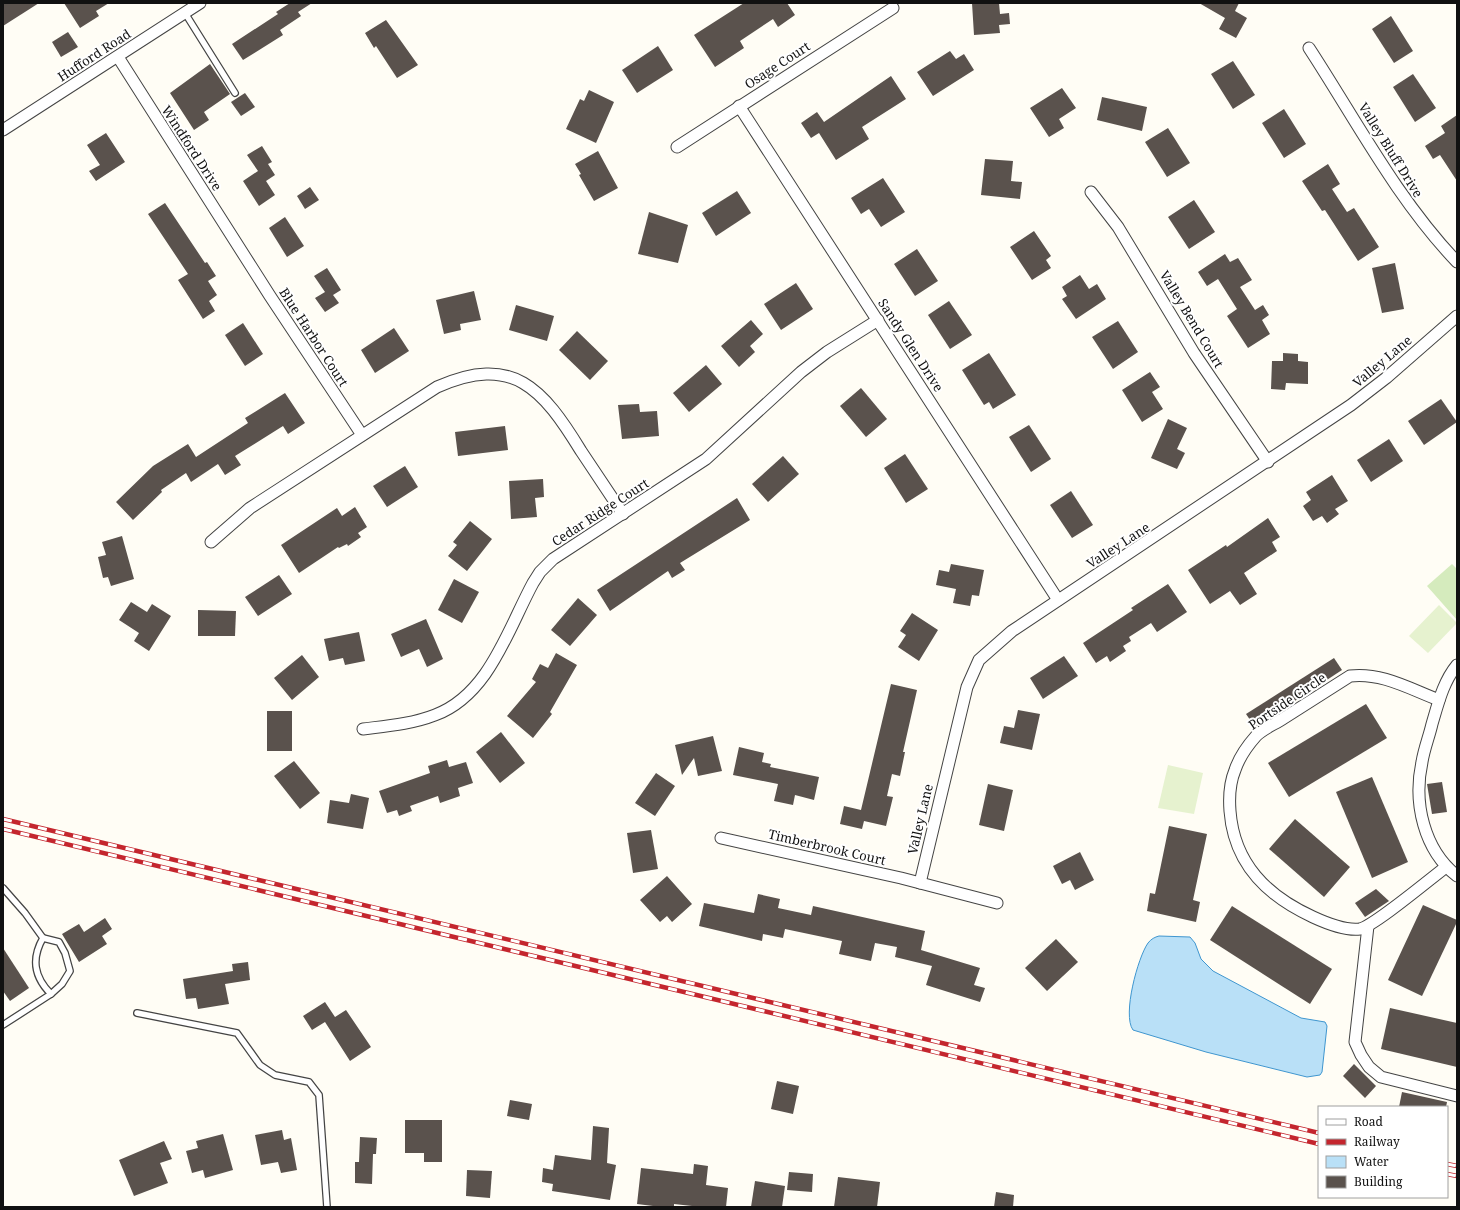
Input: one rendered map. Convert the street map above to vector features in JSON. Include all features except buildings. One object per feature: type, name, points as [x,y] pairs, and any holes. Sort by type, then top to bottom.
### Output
[{"type":"street","name":"Hufford Road","points":[[3,130],[200,3]]},
{"type":"street","name":"Osage Court","points":[[676,147],[893,8]]},
{"type":"street","name":"Valley Bluff Drive","points":[[1309,48],[1419,220],[1457,262]]},
{"type":"street","name":"Windford Drive","points":[[118,57],[244,254]]},
{"type":"street","name":"Sandy Glen Drive","points":[[739,106],[1058,600]]},
{"type":"street","name":"Valley Bend Court","points":[[1091,192],[1118,227],[1194,353],[1268,462]]},
{"type":"street","name":"Blue Harbor Court","points":[[244,254],[362,435]]},
{"type":"street","name":"Valley Lane","points":[[920,883],[950,752],[967,687],[975,666],[979,660],[994,645],[1058,600],[1268,462],[1374,387],[1457,316]]},
{"type":"street","name":"Cedar Ridge Court","points":[[363,730],[424,719],[449,708],[468,694],[483,677],[495,657],[540,572],[553,559],[706,459],[801,372],[827,352],[878,320]]},
{"type":"street","points":[[211,542],[250,508],[437,387],[468,375],[489,373],[508,377],[532,388],[552,407],[623,514]]},
{"type":"street","points":[[1457,665],[1439,700],[1421,763],[1419,794],[1425,830],[1446,867],[1457,876]]},
{"type":"street","name":"Portside Circle","points":[[1439,700],[1378,676],[1365,674],[1350,676],[1256,736],[1234,770],[1230,789],[1231,829],[1244,863],[1276,896],[1296,909],[1319,920],[1350,929],[1360,929],[1368,926],[1446,867]]},
{"type":"street","name":"Timberbrook Court","points":[[721,838],[920,883],[997,903]]},
{"type":"street","points":[[1368,926],[1355,1042],[1361,1055],[1369,1067],[1381,1077],[1457,1096]]},
{"type":"lane","points":[[184,13],[235,93]]},
{"type":"lane","points":[[3,888],[25,913],[43,938],[59,942],[65,953],[70,970],[62,984],[51,994],[3,1025]]},
{"type":"lane","points":[[43,938],[36,951],[36,968],[42,985],[51,994]]},
{"type":"lane","points":[[138,1013],[237,1033],[260,1065],[275,1075],[309,1082],[319,1095],[327,1207]]},
{"type":"green space","points":[[1452,564],[1457,569],[1457,620],[1427,586]]},
{"type":"green space","points":[[1439,605],[1457,623],[1428,653],[1409,636]]},
{"type":"green space","points":[[1168,765],[1203,773],[1194,814],[1158,808]]},
{"type":"water","points":[[1159,936],[1190,937],[1195,943],[1201,959],[1213,971],[1301,1018],[1325,1022],[1327,1026],[1322,1072],[1320,1075],[1307,1077],[1206,1052],[1133,1030],[1130,1023],[1129,1012],[1136,973],[1148,943],[1153,938]]},
{"type":"railway","points":[[3,819],[1318,1133]]},
{"type":"railway","points":[[3,829],[1318,1144]]},
{"type":"railway","points":[[1448,1164],[1457,1166]]},
{"type":"railway","points":[[1448,1174],[1457,1176]]}]
